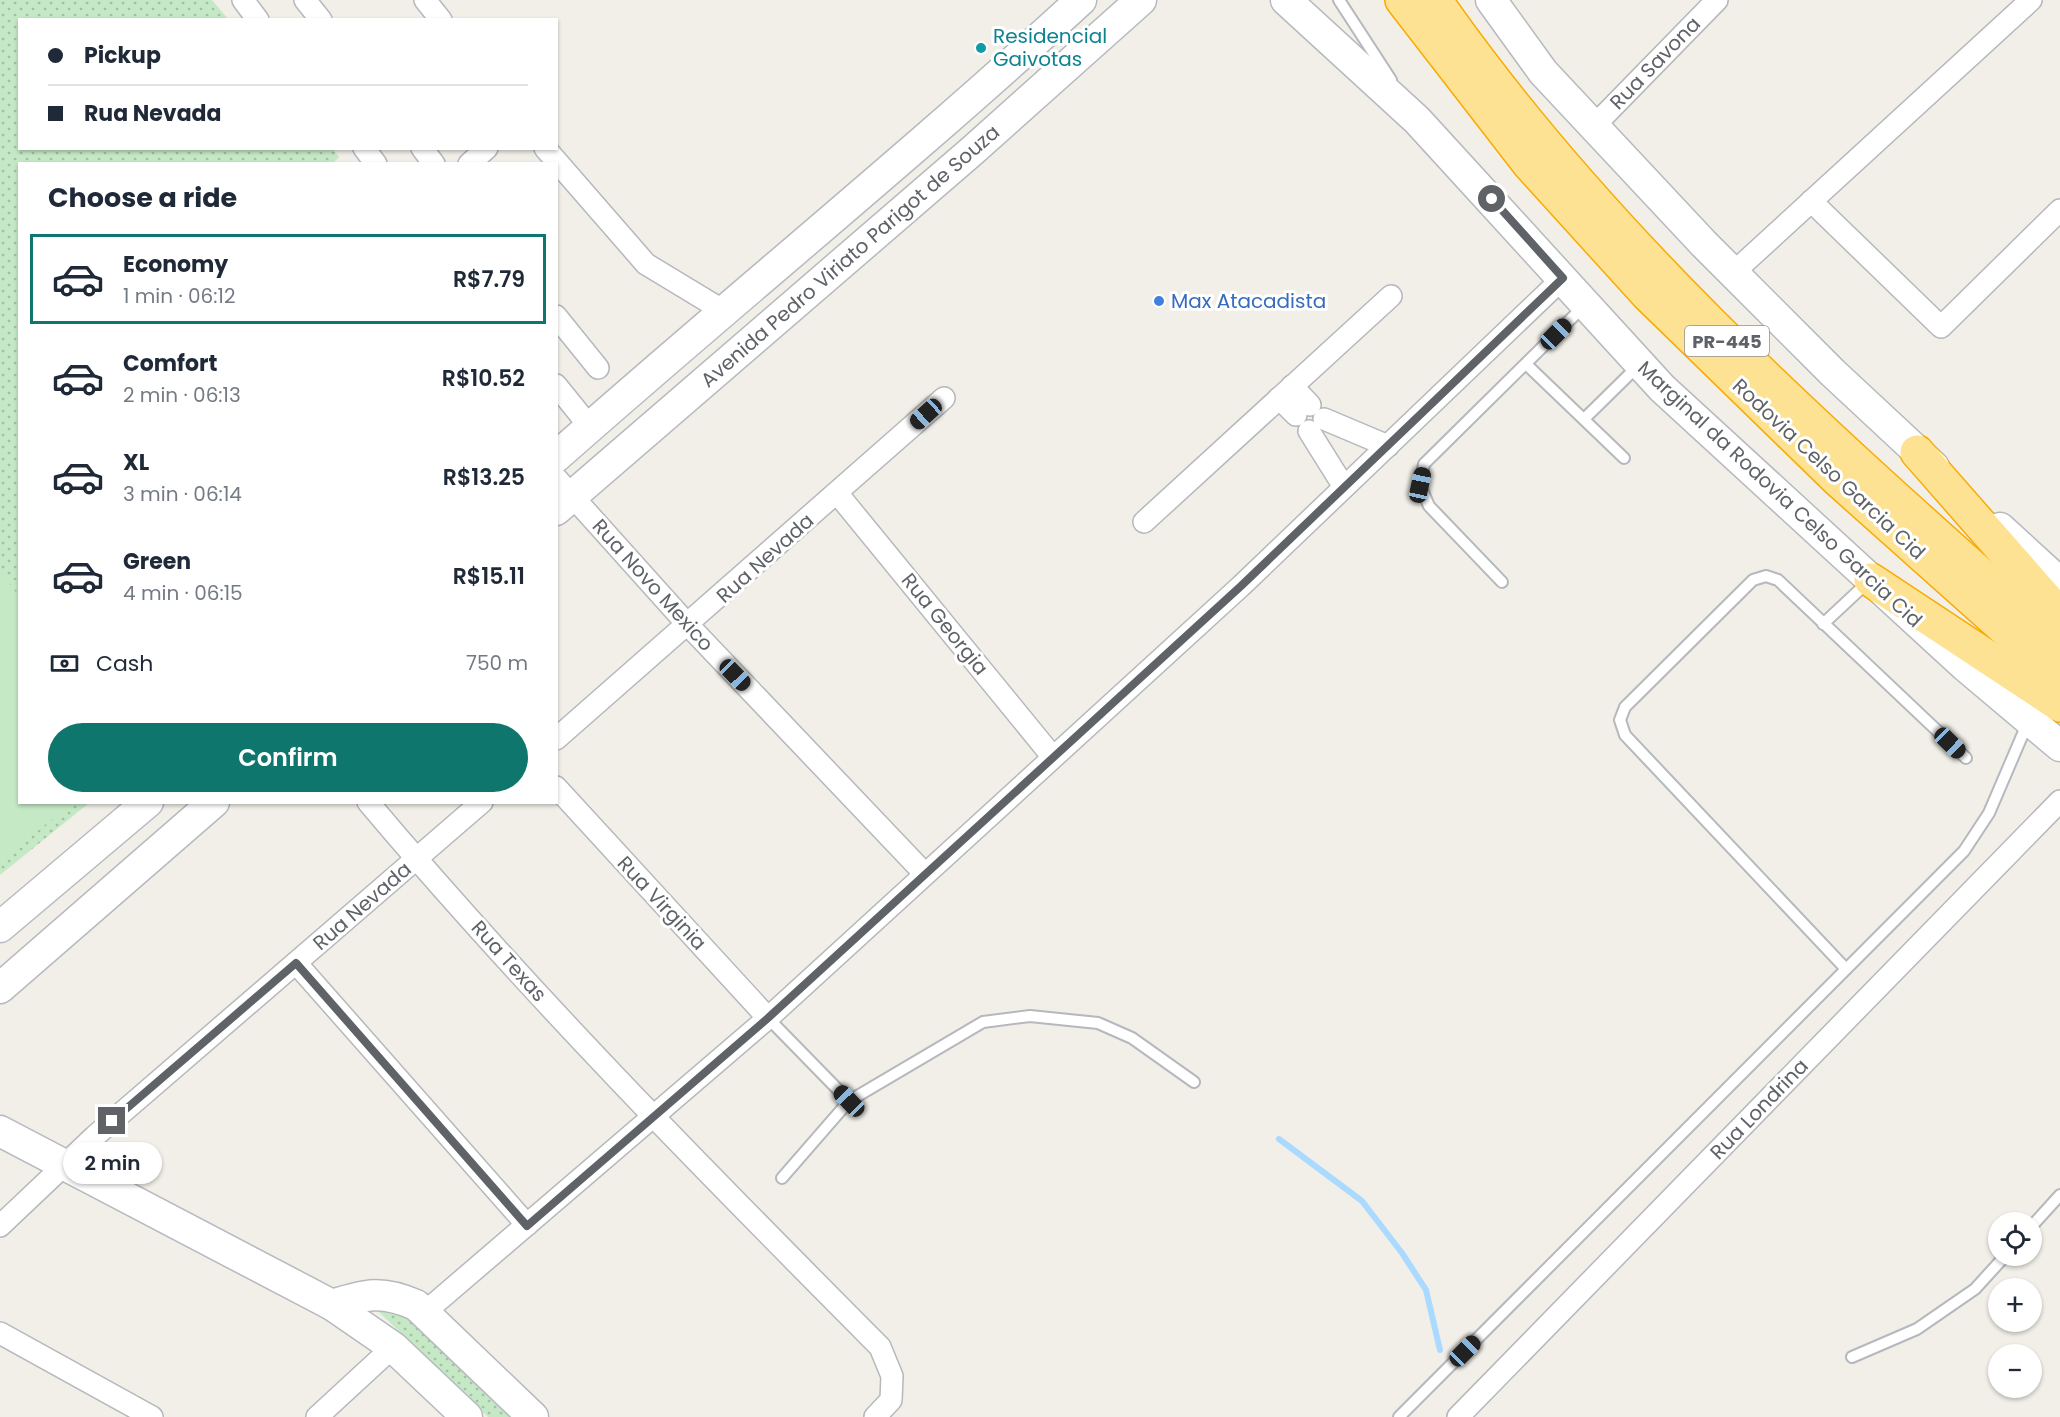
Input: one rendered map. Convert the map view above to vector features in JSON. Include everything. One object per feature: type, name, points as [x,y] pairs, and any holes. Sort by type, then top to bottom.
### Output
[{"type":"highway","name":"Rodovia Celso Garcia Cid","points":[[1402,0],[1529,164],[1647,294],[1838,480],[2060,678]]},
{"type":"highway","name":"Rodovia Celso Garcia Cid","points":[[1435,0],[1525,120],[1596,203],[1720,334],[1854,461],[2060,645]]},
{"type":"highway","points":[[1917,452],[2060,615]]},
{"type":"highway","points":[[1871,579],[2060,705]]},
{"type":"street","points":[[243,0],[256,18]]},
{"type":"street","points":[[305,0],[319,18]]},
{"type":"street","points":[[425,0],[439,18]]},
{"type":"street","name":"Avenida Pedro Viriato Parigot de Souza","points":[[558,455],[722,310],[981,92],[1081,0]]},
{"type":"street","name":"Avenida Pedro Viriato Parigot de Souza","points":[[562,495],[972,151],[1141,0]]},
{"type":"street","name":"Marginal da Rodovia Celso Garcia Cid","points":[[1286,0],[1417,120],[1662,388],[1965,666],[2060,746]]},
{"type":"street","points":[[1491,0],[1544,72],[1593,127],[1733,273],[1833,373],[2060,583]]},
{"type":"street","name":"Rua Savona","points":[[1593,127],[1717,0]]},
{"type":"street","points":[[1733,273],[2031,0]]},
{"type":"street","points":[[972,151],[959,136],[981,92]]},
{"type":"street","points":[[471,162],[485,150]]},
{"type":"street","points":[[547,150],[557,162]]},
{"type":"street","points":[[558,163],[646,264],[722,310]]},
{"type":"street","points":[[1811,201],[1941,327],[2060,210]]},
{"type":"street","points":[[425,1312],[768,1018],[1241,586],[1563,278]]},
{"type":"street","points":[[1144,522],[1391,296]]},
{"type":"street","points":[[558,318],[598,368]]},
{"type":"street","points":[[558,387],[590,427]]},
{"type":"street","points":[[1286,392],[1310,418],[1344,487]]},
{"type":"street","name":"Rua Nevada","points":[[558,737],[688,626],[944,399]]},
{"type":"street","points":[[1310,418],[1388,446]]},
{"type":"street","name":"Rua Georgia","points":[[837,493],[1053,756]]},
{"type":"street","name":"Rua Novo Mexico","points":[[562,495],[925,874]]},
{"type":"street","name":"Rua Virginia","points":[[558,790],[768,1018]]},
{"type":"street","name":"Rua Londrina","points":[[1458,1417],[2060,801]]},
{"type":"street","points":[[0,927],[146,804]]},
{"type":"street","points":[[0,988],[212,804]]},
{"type":"street","name":"Rua Texas","points":[[370,804],[416,859],[651,1117],[879,1347],[892,1376],[891,1400],[875,1417]]},
{"type":"street","name":"Rua Nevada","points":[[0,1226],[95,1136],[480,804]]},
{"type":"street","points":[[296,963],[527,1226]]},
{"type":"street","points":[[0,1131],[332,1305],[393,1347],[467,1417]]},
{"type":"street","points":[[332,1305],[366,1294],[400,1298],[425,1312],[533,1417]]},
{"type":"street","points":[[0,1333],[152,1417]]},
{"type":"street","points":[[317,1417],[393,1347]]},
{"type":"lane","points":[[1339,0],[1417,120]]},
{"type":"lane","points":[[1502,582],[1429,506],[1420,485],[1424,464],[1586,304]]},
{"type":"lane","points":[[1526,364],[1624,458]]},
{"type":"lane","points":[[1584,419],[1640,364]]},
{"type":"lane","points":[[1846,969],[1625,735],[1620,720],[1625,707],[1753,579],[1766,576],[1778,580],[1966,758]]},
{"type":"lane","points":[[1823,624],[1871,579]]},
{"type":"lane","points":[[1399,1417],[1964,851],[1989,813],[2029,720]]},
{"type":"lane","points":[[782,1178],[849,1101],[983,1022],[1030,1016],[1098,1023],[1132,1038],[1194,1082]]},
{"type":"lane","points":[[768,1018],[849,1101]]},
{"type":"lane","points":[[2042,1215],[2060,1195]]},
{"type":"lane","points":[[1852,1357],[1917,1329],[1975,1289],[1996,1266]]},
{"type":"green space","points":[[0,0],[212,0],[227,18],[18,18],[18,150],[334,150],[339,157],[334,162],[18,162],[18,804],[88,804],[0,875]]},
{"type":"green space","points":[[3,576],[18,595],[18,804],[70,804],[0,863],[0,579]]},
{"type":"green space","points":[[388,1305],[415,1321],[513,1417],[488,1417],[378,1311]]},
{"type":"waterway","points":[[1279,1139],[1362,1201],[1402,1253],[1426,1290],[1440,1350]]},
{"type":"place","name":"Residencial Gaivotas","points":[[981,48]]},
{"type":"place","name":"Max Atacadista","points":[[1159,301]]},
{"type":"route","points":[[112,1121],[296,963],[527,1226],[768,1018],[1241,586],[1563,278],[1492,199]]}]
